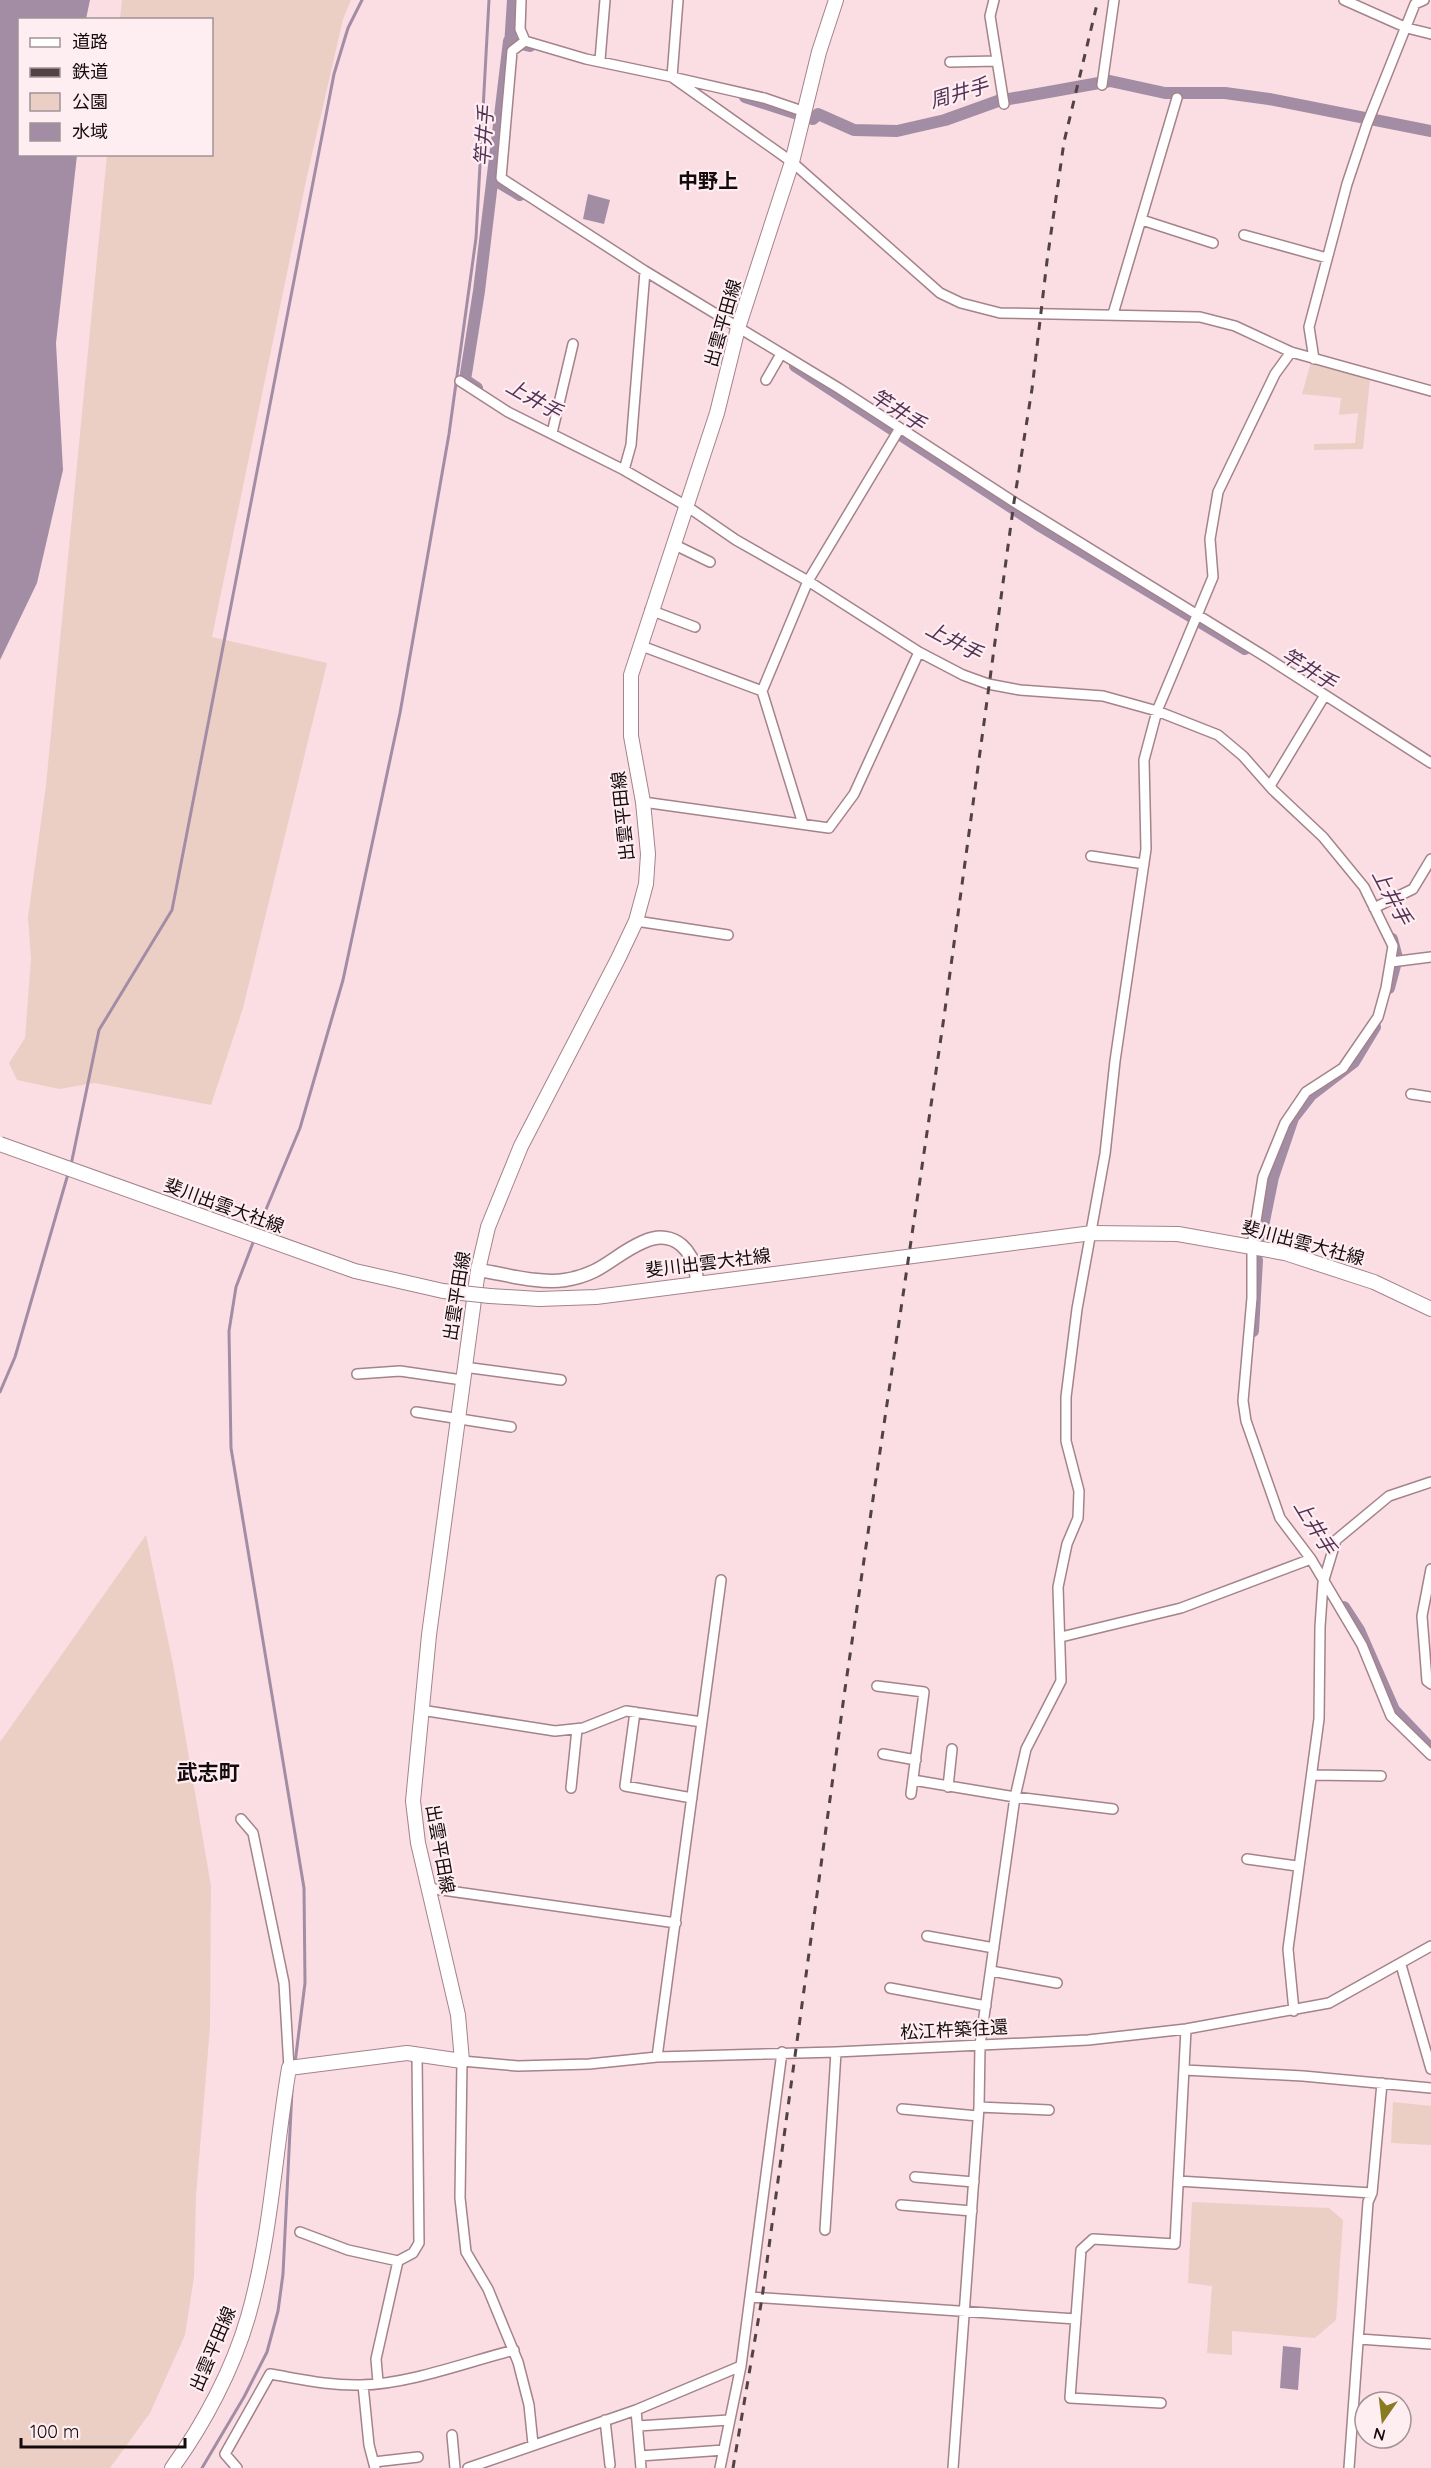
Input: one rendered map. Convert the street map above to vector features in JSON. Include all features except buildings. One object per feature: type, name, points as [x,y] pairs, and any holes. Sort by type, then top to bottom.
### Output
[{"type":"main road","name":"出雲平田線","points":[[462,2061],[458,2015],[417,1843],[413,1801],[421,1710],[478,1270],[488,1227],[520,1146],[636,921],[646,884],[648,854],[643,802],[631,736],[629,705],[631,675],[650,610],[688,507],[717,413],[738,328],[792,162],[819,52],[836,0]]},
{"type":"main road","name":"斐川出雲大社線","points":[[0,1144],[355,1271],[432,1289],[490,1296],[539,1299],[596,1297],[1092,1233],[1178,1234],[1252,1246],[1374,1282],[1431,1309]]},
{"type":"main road","points":[[295,2068],[407,2053],[462,2061]]},
{"type":"main road","name":"出雲平田線","points":[[172,2468],[213,2400],[241,2340],[249,2315],[295,2068]]},
{"type":"street","points":[[521,0],[520,28],[525,40],[565,53],[764,98],[805,112]]},
{"type":"street","points":[[600,60],[605,0]]},
{"type":"street","points":[[672,77],[678,0]]},
{"type":"street","points":[[994,0],[990,16],[1004,104]]},
{"type":"street","points":[[1102,85],[1114,0]]},
{"type":"street","points":[[1344,0],[1407,28],[1431,34]]},
{"type":"street","points":[[1314,359],[1309,327],[1367,124],[1415,4],[1424,0]]},
{"type":"street","points":[[525,40],[512,51],[501,178],[645,271],[900,428],[1431,763]]},
{"type":"street","points":[[950,62],[997,61]]},
{"type":"street","points":[[672,77],[792,162],[940,293],[950,298],[1000,313],[1200,317],[1235,326],[1291,352],[1431,391]]},
{"type":"street","points":[[1113,314],[1178,99]]},
{"type":"street","points":[[1142,220],[1213,243]]},
{"type":"street","points":[[1244,236],[1327,258]]},
{"type":"street","points":[[624,470],[631,445],[645,271]]},
{"type":"street","points":[[552,433],[573,344]]},
{"type":"street","points":[[953,2468],[979,2111],[980,2045],[1015,1797],[1026,1749],[1061,1681],[1058,1587],[1067,1544],[1078,1518],[1079,1500],[1066,1442],[1066,1397],[1077,1309],[1105,1154],[1115,1062],[1144,864],[1144,760],[1157,711],[1198,616],[1212,577],[1210,539],[1218,492],[1275,374],[1291,352]]},
{"type":"street","points":[[766,380],[781,354]]},
{"type":"street","points":[[460,381],[508,412],[624,470],[688,507],[736,540],[808,581],[919,652],[963,675],[988,684],[1020,690],[1103,696],[1157,711],[1218,735],[1243,756],[1270,786],[1323,837],[1364,886],[1393,946],[1378,1017],[1343,1068],[1306,1092],[1285,1123],[1263,1177],[1252,1246],[1252,1298],[1242,1401],[1246,1421],[1280,1518],[1311,1559],[1323,1583],[1362,1645],[1391,1716],[1431,1755]]},
{"type":"street","points":[[803,824],[762,691],[808,581],[900,428]]},
{"type":"street","points":[[674,544],[710,562]]},
{"type":"street","points":[[650,610],[695,627]]},
{"type":"street","points":[[639,645],[762,691]]},
{"type":"street","points":[[643,802],[829,828],[854,794],[919,652]]},
{"type":"street","points":[[1270,786],[1325,695]]},
{"type":"street","points":[[1091,856],[1144,864]]},
{"type":"street","points":[[1374,909],[1413,889],[1431,859]]},
{"type":"street","points":[[636,921],[728,935]]},
{"type":"street","points":[[1391,962],[1431,957]]},
{"type":"street","points":[[1411,1094],[1431,1098]]},
{"type":"street","points":[[478,1270],[562,1280],[587,1275],[614,1262],[642,1242],[655,1238],[668,1239],[691,1253],[696,1267],[697,1283]]},
{"type":"street","points":[[357,1374],[400,1371],[561,1380]]},
{"type":"street","points":[[416,1412],[512,1428]]},
{"type":"street","points":[[1294,2011],[1287,1949],[1319,1719],[1323,1583],[1336,1540],[1389,1496],[1431,1482]]},
{"type":"street","points":[[1061,1637],[1180,1608],[1311,1559]]},
{"type":"street","points":[[1431,1569],[1422,1616],[1427,1681],[1431,1684]]},
{"type":"street","points":[[657,2057],[721,1580]]},
{"type":"street","points":[[877,1686],[924,1692],[911,1794]]},
{"type":"street","points":[[421,1710],[555,1731],[577,1729],[626,1711],[702,1722]]},
{"type":"street","points":[[634,1712],[625,1786],[692,1798]]},
{"type":"street","points":[[571,1788],[577,1729]]},
{"type":"street","points":[[948,1787],[952,1749]]},
{"type":"street","points":[[883,1754],[916,1760]]},
{"type":"street","points":[[1312,1775],[1381,1776]]},
{"type":"street","points":[[913,1780],[1015,1797],[1113,1809]]},
{"type":"street","points":[[241,1819],[253,1833],[284,1983],[295,2068]]},
{"type":"street","points":[[1247,1859],[1297,1866]]},
{"type":"street","points":[[428,1888],[676,1923]]},
{"type":"street","points":[[927,1936],[994,1948]]},
{"type":"street","name":"松江杵築往還","points":[[462,2061],[518,2066],[589,2064],[657,2057],[836,2052],[1088,2040],[1186,2029],[1329,2003],[1401,1965],[1431,1946]]},
{"type":"street","points":[[1401,1965],[1431,2069]]},
{"type":"street","points":[[991,1971],[1057,1983]]},
{"type":"street","points":[[890,1988],[986,2006]]},
{"type":"street","points":[[1161,2403],[1070,2398],[1081,2250],[1093,2239],[1175,2244],[1186,2029]]},
{"type":"street","points":[[720,2468],[741,2366],[782,2052]]},
{"type":"street","points":[[825,2230],[836,2052]]},
{"type":"street","points":[[300,2232],[348,2250],[399,2261],[413,2253],[419,2242],[417,2055]]},
{"type":"street","points":[[462,2061],[460,2198],[466,2252],[488,2289],[514,2350],[529,2405],[533,2444]]},
{"type":"street","points":[[1184,2070],[1431,2088]]},
{"type":"street","points":[[1349,2468],[1368,2202],[1372,2193],[1382,2083]]},
{"type":"street","points":[[902,2109],[1049,2110]]},
{"type":"street","points":[[915,2177],[974,2182]]},
{"type":"street","points":[[1178,2181],[1372,2193]]},
{"type":"street","points":[[901,2205],[972,2211]]},
{"type":"street","points":[[378,2382],[376,2359],[399,2261]]},
{"type":"street","points":[[750,2298],[965,2310],[1076,2319]]},
{"type":"street","points":[[1359,2339],[1431,2344]]},
{"type":"street","points":[[237,2468],[225,2454],[270,2374],[322,2384],[363,2385],[401,2380],[514,2350]]},
{"type":"street","points":[[468,2468],[636,2410],[741,2366]]},
{"type":"street","points":[[363,2385],[375,2465],[418,2457]]},
{"type":"street","points":[[636,2410],[641,2468]]},
{"type":"street","points":[[605,2420],[610,2465]]},
{"type":"street","points":[[638,2426],[729,2420]]},
{"type":"street","points":[[452,2435],[455,2468]]},
{"type":"street","points":[[640,2456],[724,2450]]},
{"type":"green space","points":[[122,0],[351,0],[343,19],[307,176],[212,637],[327,663],[243,1008],[211,1105],[95,1083],[59,1089],[17,1080],[9,1063],[25,1038],[31,959],[28,917],[46,785],[107,156],[213,156],[213,18],[120,18]]},
{"type":"green space","points":[[1311,362],[1370,379],[1363,449],[1314,450],[1314,444],[1355,443],[1358,413],[1339,415],[1341,398],[1302,394]]},
{"type":"green space","points":[[146,1535],[173,1664],[211,1886],[210,2027],[196,2196],[194,2277],[185,2335],[150,2413],[110,2468],[0,2468],[0,1742]]},
{"type":"green space","points":[[1393,2102],[1431,2106],[1431,2145],[1391,2143]]},
{"type":"green space","points":[[1192,2202],[1329,2208],[1343,2220],[1336,2320],[1315,2338],[1232,2331],[1232,2355],[1207,2353],[1212,2286],[1188,2283]]},
{"type":"water","points":[[0,0],[90,0],[86,18],[18,18],[18,156],[77,156],[56,343],[63,470],[37,583],[0,660]]},
{"type":"water","points":[[588,194],[610,200],[604,224],[583,219]]},
{"type":"water","points":[[1283,2346],[1301,2348],[1298,2390],[1280,2388]]},
{"type":"waterway","points":[[71,1165],[99,1030],[172,910],[334,74],[348,28],[362,0]]},
{"type":"waterway","points":[[257,1231],[300,1128],[343,980],[400,713],[449,434],[476,238],[489,0]]},
{"type":"waterway","name":"竿井手","points":[[510,46],[513,0]]},
{"type":"waterway","name":"上井手","points":[[477,388],[465,380],[479,291],[509,41],[530,46]]},
{"type":"waterway","name":"周井手","points":[[745,97],[813,119],[818,114],[854,130],[897,131],[945,120],[998,101],[1110,81],[1165,93],[1225,93],[1269,99],[1431,131]]},
{"type":"waterway","name":"竿井手","points":[[499,168],[500,183],[520,195]]},
{"type":"waterway","name":"竿井手","points":[[795,366],[1037,524],[1245,649]]},
{"type":"waterway","name":"上井手","points":[[1389,988],[1397,958],[1392,939]]},
{"type":"waterway","name":"上井手","points":[[1261,1236],[1273,1177],[1293,1118],[1311,1095],[1354,1062],[1375,1027]]},
{"type":"waterway","points":[[0,1392],[15,1357],[68,1174]]},
{"type":"waterway","points":[[254,1240],[236,1287],[229,1331],[231,1448],[304,1888],[305,1983],[295,2063]]},
{"type":"waterway","name":"上井手","points":[[1253,1331],[1257,1260]]},
{"type":"waterway","name":"上井手","points":[[1344,1607],[1359,1630],[1394,1710],[1431,1749]]},
{"type":"waterway","points":[[202,2468],[244,2397],[267,2352],[278,2311],[283,2274],[292,2090]]},
{"type":"railway","points":[[733,2468],[762,2298],[845,1689],[944,1017],[1014,502],[1032,389],[1064,142],[1098,0]]},
{"type":"district","name":"中野上","points":[[708,181]]},
{"type":"district","name":"武志町","points":[[208,1773]]}]
